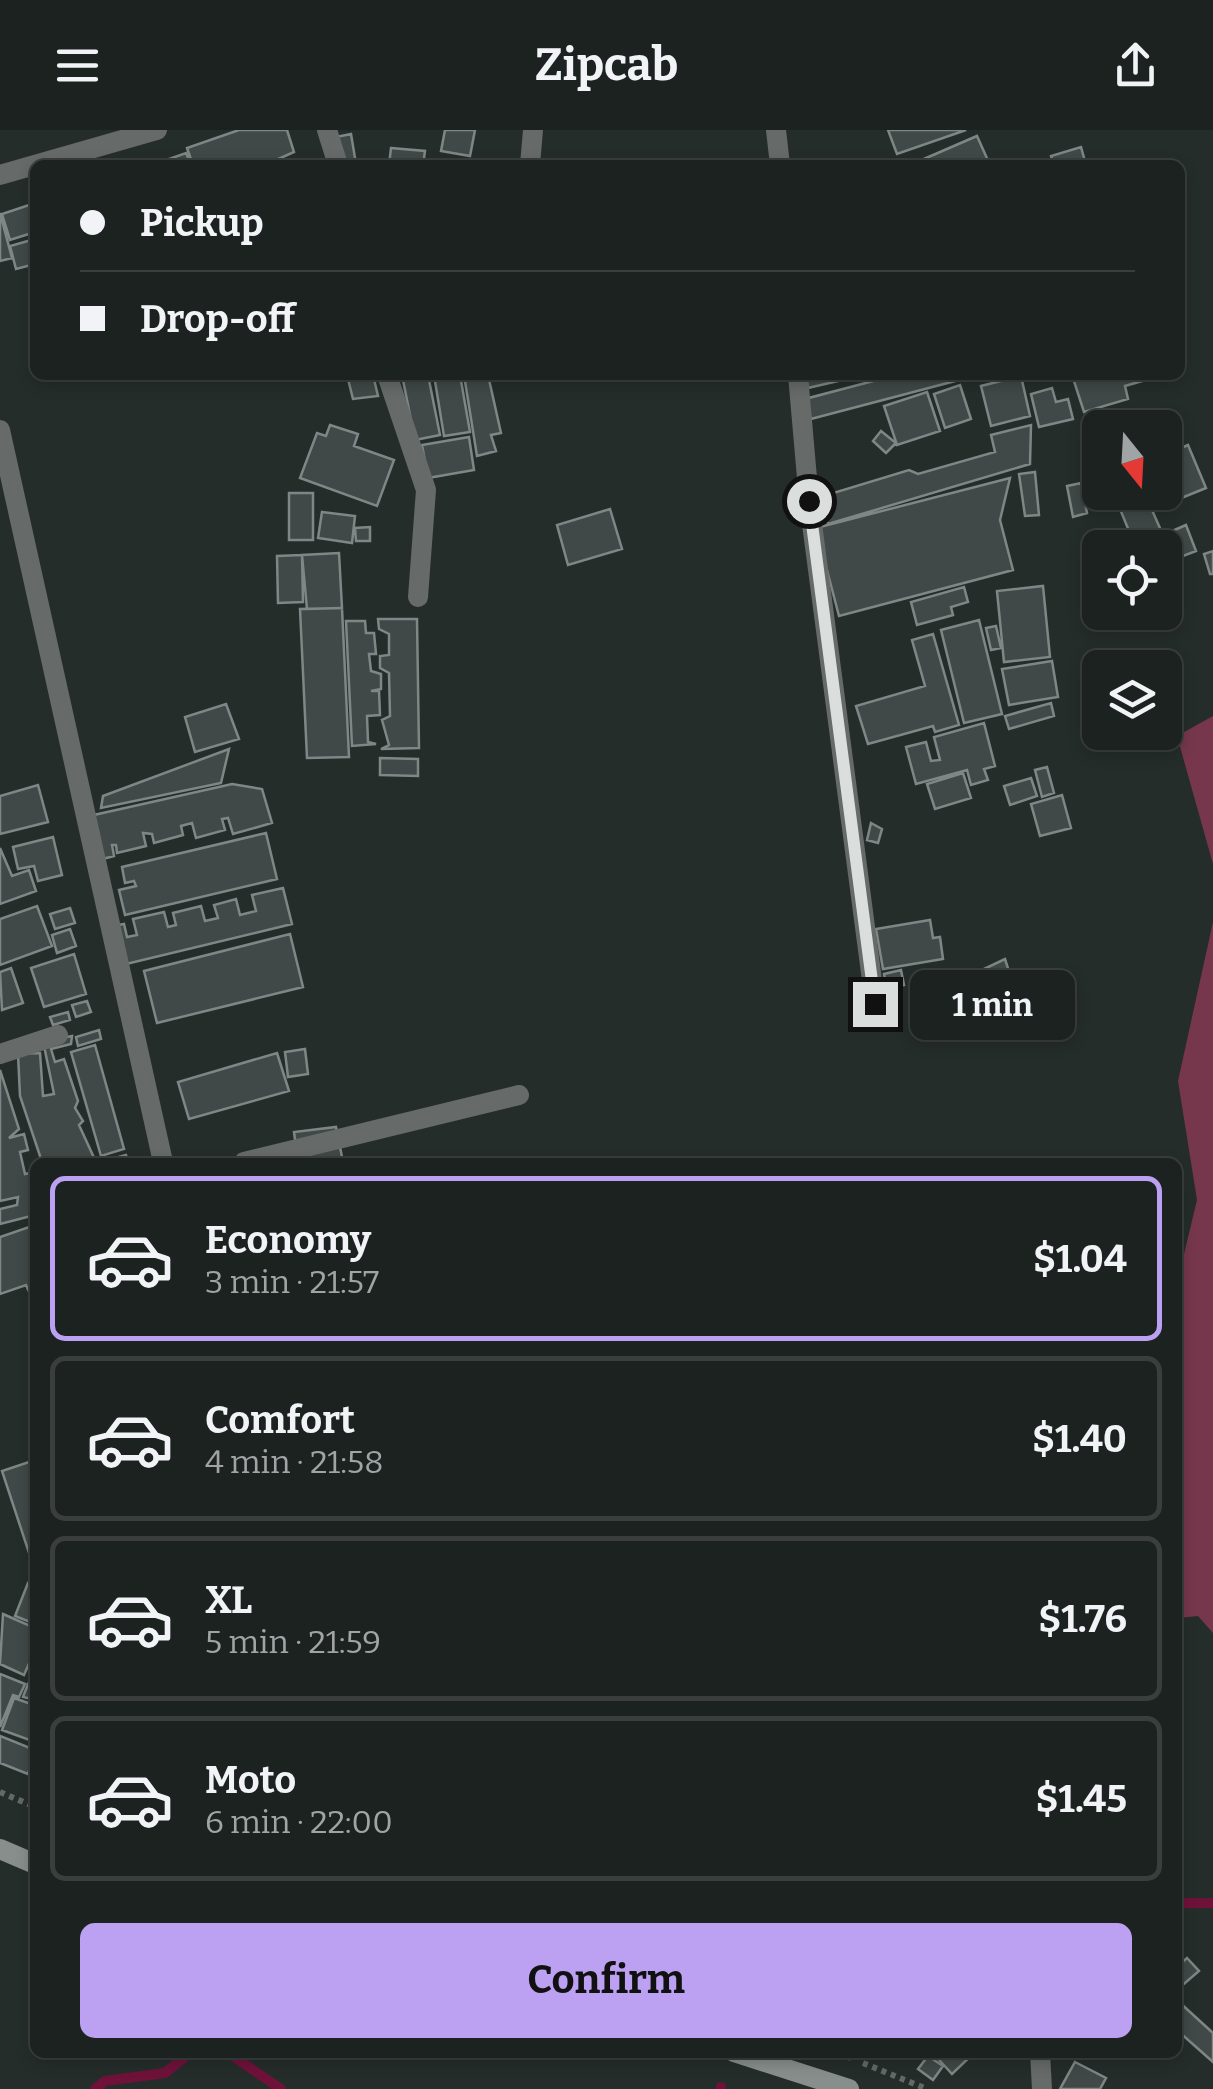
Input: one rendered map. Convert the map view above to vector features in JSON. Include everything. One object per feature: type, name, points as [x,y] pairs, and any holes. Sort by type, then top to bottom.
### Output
[{"type":"main road","points":[[0,1850],[30,1862]]},
{"type":"main road","points":[[753,2058],[849,2089]]},
{"type":"street","points":[[52,160],[157,130]]},
{"type":"street","points":[[328,130],[337,160]]},
{"type":"street","points":[[530,160],[533,130]]},
{"type":"street","points":[[776,130],[779,160]]},
{"type":"street","points":[[0,175],[30,166]]},
{"type":"street","points":[[388,380],[426,490],[418,598]]},
{"type":"street","points":[[798,380],[809,501],[875,1004]]},
{"type":"street","points":[[0,430],[162,1158]]},
{"type":"street","points":[[0,1054],[58,1034]]},
{"type":"street","points":[[260,1158],[519,1095]]},
{"type":"street","points":[[1040,2058],[1042,2089]]},
{"type":"path","points":[[0,1792],[30,1805]]},
{"type":"path","points":[[852,2058],[926,2089]]},
{"type":"shaded area","points":[[1213,716],[1213,864],[1181,750],[1182,733]]},
{"type":"shaded area","points":[[1213,922],[1213,1633],[1198,1616],[1182,1618],[1182,1262],[1197,1200],[1178,1081]]},
{"type":"building","points":[[239,130],[287,130],[294,152],[276,160],[191,160],[187,148]]},
{"type":"building","points":[[445,130],[475,130],[470,156],[441,151]]},
{"type":"building","points":[[888,130],[966,130],[897,154]]},
{"type":"building","points":[[351,134],[355,160],[340,160],[336,137]]},
{"type":"building","points":[[977,136],[988,160],[922,160]]},
{"type":"building","points":[[1081,147],[1085,160],[1052,160],[1051,156]]},
{"type":"building","points":[[391,148],[425,151],[424,160],[390,160]]},
{"type":"building","points":[[186,153],[189,160],[166,160]]},
{"type":"building","points":[[30,205],[30,234],[10,240],[2,214]]},
{"type":"building","points":[[0,213],[12,258],[0,261]]},
{"type":"building","points":[[30,240],[30,265],[16,269],[10,246]]},
{"type":"building","points":[[348,380],[374,380],[378,396],[353,399]]},
{"type":"building","points":[[403,380],[429,380],[440,435],[415,440]]},
{"type":"building","points":[[435,380],[461,380],[470,432],[444,436]]},
{"type":"building","points":[[465,380],[489,380],[501,433],[491,435],[496,451],[477,456]]},
{"type":"building","points":[[806,380],[842,380],[808,388]]},
{"type":"building","points":[[877,380],[959,380],[811,419],[805,399]]},
{"type":"building","points":[[1022,380],[1030,416],[991,426],[981,386]]},
{"type":"building","points":[[1074,380],[1146,380],[1125,386],[1128,399],[1083,410]]},
{"type":"building","points":[[960,385],[971,419],[945,428],[934,394]]},
{"type":"building","points":[[1052,388],[1056,402],[1068,399],[1073,419],[1039,427],[1031,394]]},
{"type":"building","points":[[927,392],[940,431],[897,445],[884,406]]},
{"type":"building","points":[[330,425],[358,434],[354,446],[394,460],[377,506],[300,478],[317,433],[326,436]]},
{"type":"building","points":[[1031,425],[1030,464],[828,524],[820,497],[909,470],[918,474],[995,452],[991,435]]},
{"type":"building","points":[[881,431],[896,443],[886,453],[873,441]]},
{"type":"building","points":[[469,437],[474,470],[428,478],[422,445]]},
{"type":"building","points":[[1188,445],[1206,488],[1182,498],[1182,448]]},
{"type":"building","points":[[1035,472],[1039,515],[1025,516],[1019,474]]},
{"type":"building","points":[[1010,478],[1000,520],[1013,570],[839,616],[816,528]]},
{"type":"building","points":[[1081,483],[1082,510],[1087,513],[1073,517],[1067,486]]},
{"type":"building","points":[[289,493],[313,493],[313,540],[289,540]]},
{"type":"building","points":[[610,509],[622,549],[568,565],[557,525]]},
{"type":"building","points":[[1120,510],[1152,510],[1161,530],[1129,530]]},
{"type":"building","points":[[322,512],[355,516],[352,543],[318,538]]},
{"type":"building","points":[[1186,525],[1196,551],[1182,556],[1182,530],[1174,530]]},
{"type":"building","points":[[370,527],[370,541],[356,541],[355,528]]},
{"type":"building","points":[[1213,551],[1213,574],[1210,574],[1204,554]]},
{"type":"building","points":[[339,553],[342,608],[307,609],[302,555]]},
{"type":"building","points":[[302,555],[303,602],[278,603],[277,556]]},
{"type":"building","points":[[1043,586],[1050,657],[1004,662],[997,591]]},
{"type":"building","points":[[964,587],[968,602],[951,607],[953,615],[917,625],[911,602]]},
{"type":"building","points":[[342,608],[349,757],[307,758],[300,609]]},
{"type":"building","points":[[378,619],[417,619],[419,748],[381,749],[389,745],[382,720],[390,716],[389,673],[380,668],[380,656],[389,655],[389,634],[379,629]]},
{"type":"building","points":[[979,620],[1002,714],[964,723],[941,630]]},
{"type":"building","points":[[346,621],[365,621],[366,633],[374,633],[376,654],[369,654],[371,671],[381,674],[381,689],[371,691],[379,691],[380,715],[367,716],[368,742],[376,744],[352,746]]},
{"type":"building","points":[[996,626],[1001,648],[991,650],[986,628]]},
{"type":"building","points":[[933,634],[959,725],[935,732],[933,726],[868,744],[856,706],[925,686],[912,640]]},
{"type":"building","points":[[1052,661],[1058,697],[1009,705],[1002,669]]},
{"type":"building","points":[[1051,703],[1054,716],[1009,729],[1005,716]]},
{"type":"building","points":[[226,704],[239,739],[195,752],[185,717]]},
{"type":"building","points":[[984,723],[995,766],[984,769],[988,780],[971,785],[967,770],[916,784],[906,747],[926,742],[931,761],[940,760],[934,737]]},
{"type":"building","points":[[229,749],[221,783],[101,808],[103,796]]},
{"type":"building","points":[[380,758],[418,759],[418,776],[380,775]]},
{"type":"building","points":[[1047,767],[1054,793],[1042,797],[1035,770]]},
{"type":"building","points":[[963,773],[971,798],[935,809],[927,784]]},
{"type":"building","points":[[1031,778],[1037,796],[1010,805],[1004,786]]},
{"type":"building","points":[[232,784],[262,789],[272,823],[233,834],[228,818],[222,819],[225,830],[196,838],[192,823],[181,826],[183,835],[154,843],[152,834],[143,833],[146,846],[117,853],[116,845],[112,845],[114,856],[95,861],[85,817]]},
{"type":"building","points":[[38,785],[48,822],[0,834],[0,796]]},
{"type":"building","points":[[1062,795],[1071,828],[1040,836],[1031,804]]},
{"type":"building","points":[[871,823],[882,829],[878,843],[867,840]]},
{"type":"building","points":[[266,833],[277,879],[125,915],[119,890],[136,886],[134,881],[125,883],[122,867]]},
{"type":"building","points":[[53,837],[62,875],[38,881],[34,866],[18,869],[13,847]]},
{"type":"building","points":[[0,848],[12,876],[29,870],[36,891],[0,904]]},
{"type":"building","points":[[283,888],[292,924],[122,965],[113,926],[124,924],[127,937],[137,935],[133,919],[164,912],[168,927],[176,925],[173,913],[201,906],[205,921],[218,918],[214,905],[236,899],[240,915],[256,911],[252,895]]},
{"type":"building","points":[[37,906],[52,946],[0,965],[0,919]]},
{"type":"building","points":[[70,908],[75,923],[55,929],[50,914]]},
{"type":"building","points":[[930,920],[933,938],[940,937],[943,959],[883,969],[876,929]]},
{"type":"building","points":[[70,929],[76,946],[57,953],[52,935]]},
{"type":"building","points":[[290,934],[303,987],[157,1023],[144,971]]},
{"type":"building","points":[[74,954],[86,994],[44,1007],[31,968]]},
{"type":"building","points":[[1005,959],[1012,981],[990,988],[984,969]]},
{"type":"building","points":[[11,968],[23,1003],[2,1010],[0,972]]},
{"type":"building","points":[[901,970],[904,985],[887,989],[884,974]]},
{"type":"building","points":[[981,971],[987,989],[963,997],[957,979]]},
{"type":"building","points":[[87,1001],[91,1012],[76,1017],[72,1005]]},
{"type":"building","points":[[68,1012],[70,1020],[53,1025],[50,1017]]},
{"type":"building","points":[[99,1030],[101,1039],[78,1046],[76,1037]]},
{"type":"building","points":[[72,1036],[71,1044],[51,1049],[55,1062],[64,1059],[78,1101],[75,1108],[83,1121],[79,1125],[94,1158],[41,1158],[20,1096],[18,1054],[40,1053],[43,1096],[54,1094],[43,1041]]},
{"type":"building","points":[[95,1045],[124,1149],[101,1156],[71,1052]]},
{"type":"building","points":[[305,1049],[308,1074],[288,1077],[285,1052]]},
{"type":"building","points":[[277,1053],[289,1091],[189,1119],[178,1082]]},
{"type":"building","points":[[0,1070],[19,1129],[9,1138],[24,1134],[28,1150],[20,1152],[25,1174],[30,1173],[30,1216],[0,1224],[0,1209],[17,1205],[18,1197],[0,1201]]},
{"type":"building","points":[[336,1127],[342,1158],[297,1158],[294,1132]]},
{"type":"building","points":[[30,1227],[30,1294],[26,1285],[0,1294],[0,1237]]},
{"type":"building","points":[[30,1462],[30,1556],[2,1471]]},
{"type":"building","points":[[28,1583],[30,1584],[30,1622],[15,1616]]},
{"type":"building","points":[[3,1614],[30,1626],[30,1661],[24,1675],[0,1664]]},
{"type":"building","points":[[0,1674],[25,1684],[19,1697],[13,1695],[0,1727]]},
{"type":"building","points":[[28,1684],[30,1685],[30,1699],[23,1697]]},
{"type":"building","points":[[14,1698],[30,1704],[30,1740],[2,1730]]},
{"type":"building","points":[[0,1736],[30,1748],[28,1774],[0,1763]]},
{"type":"building","points":[[1187,1958],[1199,1971],[1182,1986],[1182,1962]]},
{"type":"building","points":[[1182,2005],[1213,2033],[1213,2062],[1182,2035]]},
{"type":"building","points":[[926,2058],[943,2066],[933,2080],[918,2069]]},
{"type":"building","points":[[937,2058],[969,2058],[952,2074]]},
{"type":"building","points":[[1075,2062],[1106,2078],[1100,2089],[1060,2089]]},
{"type":"waterway","points":[[1182,1903],[1213,1903]]},
{"type":"waterway","points":[[95,2089],[105,2081],[165,2073],[184,2058]]},
{"type":"waterway","points":[[236,2058],[281,2089]]},
{"type":"route","points":[[809,501],[875,1004]]}]
